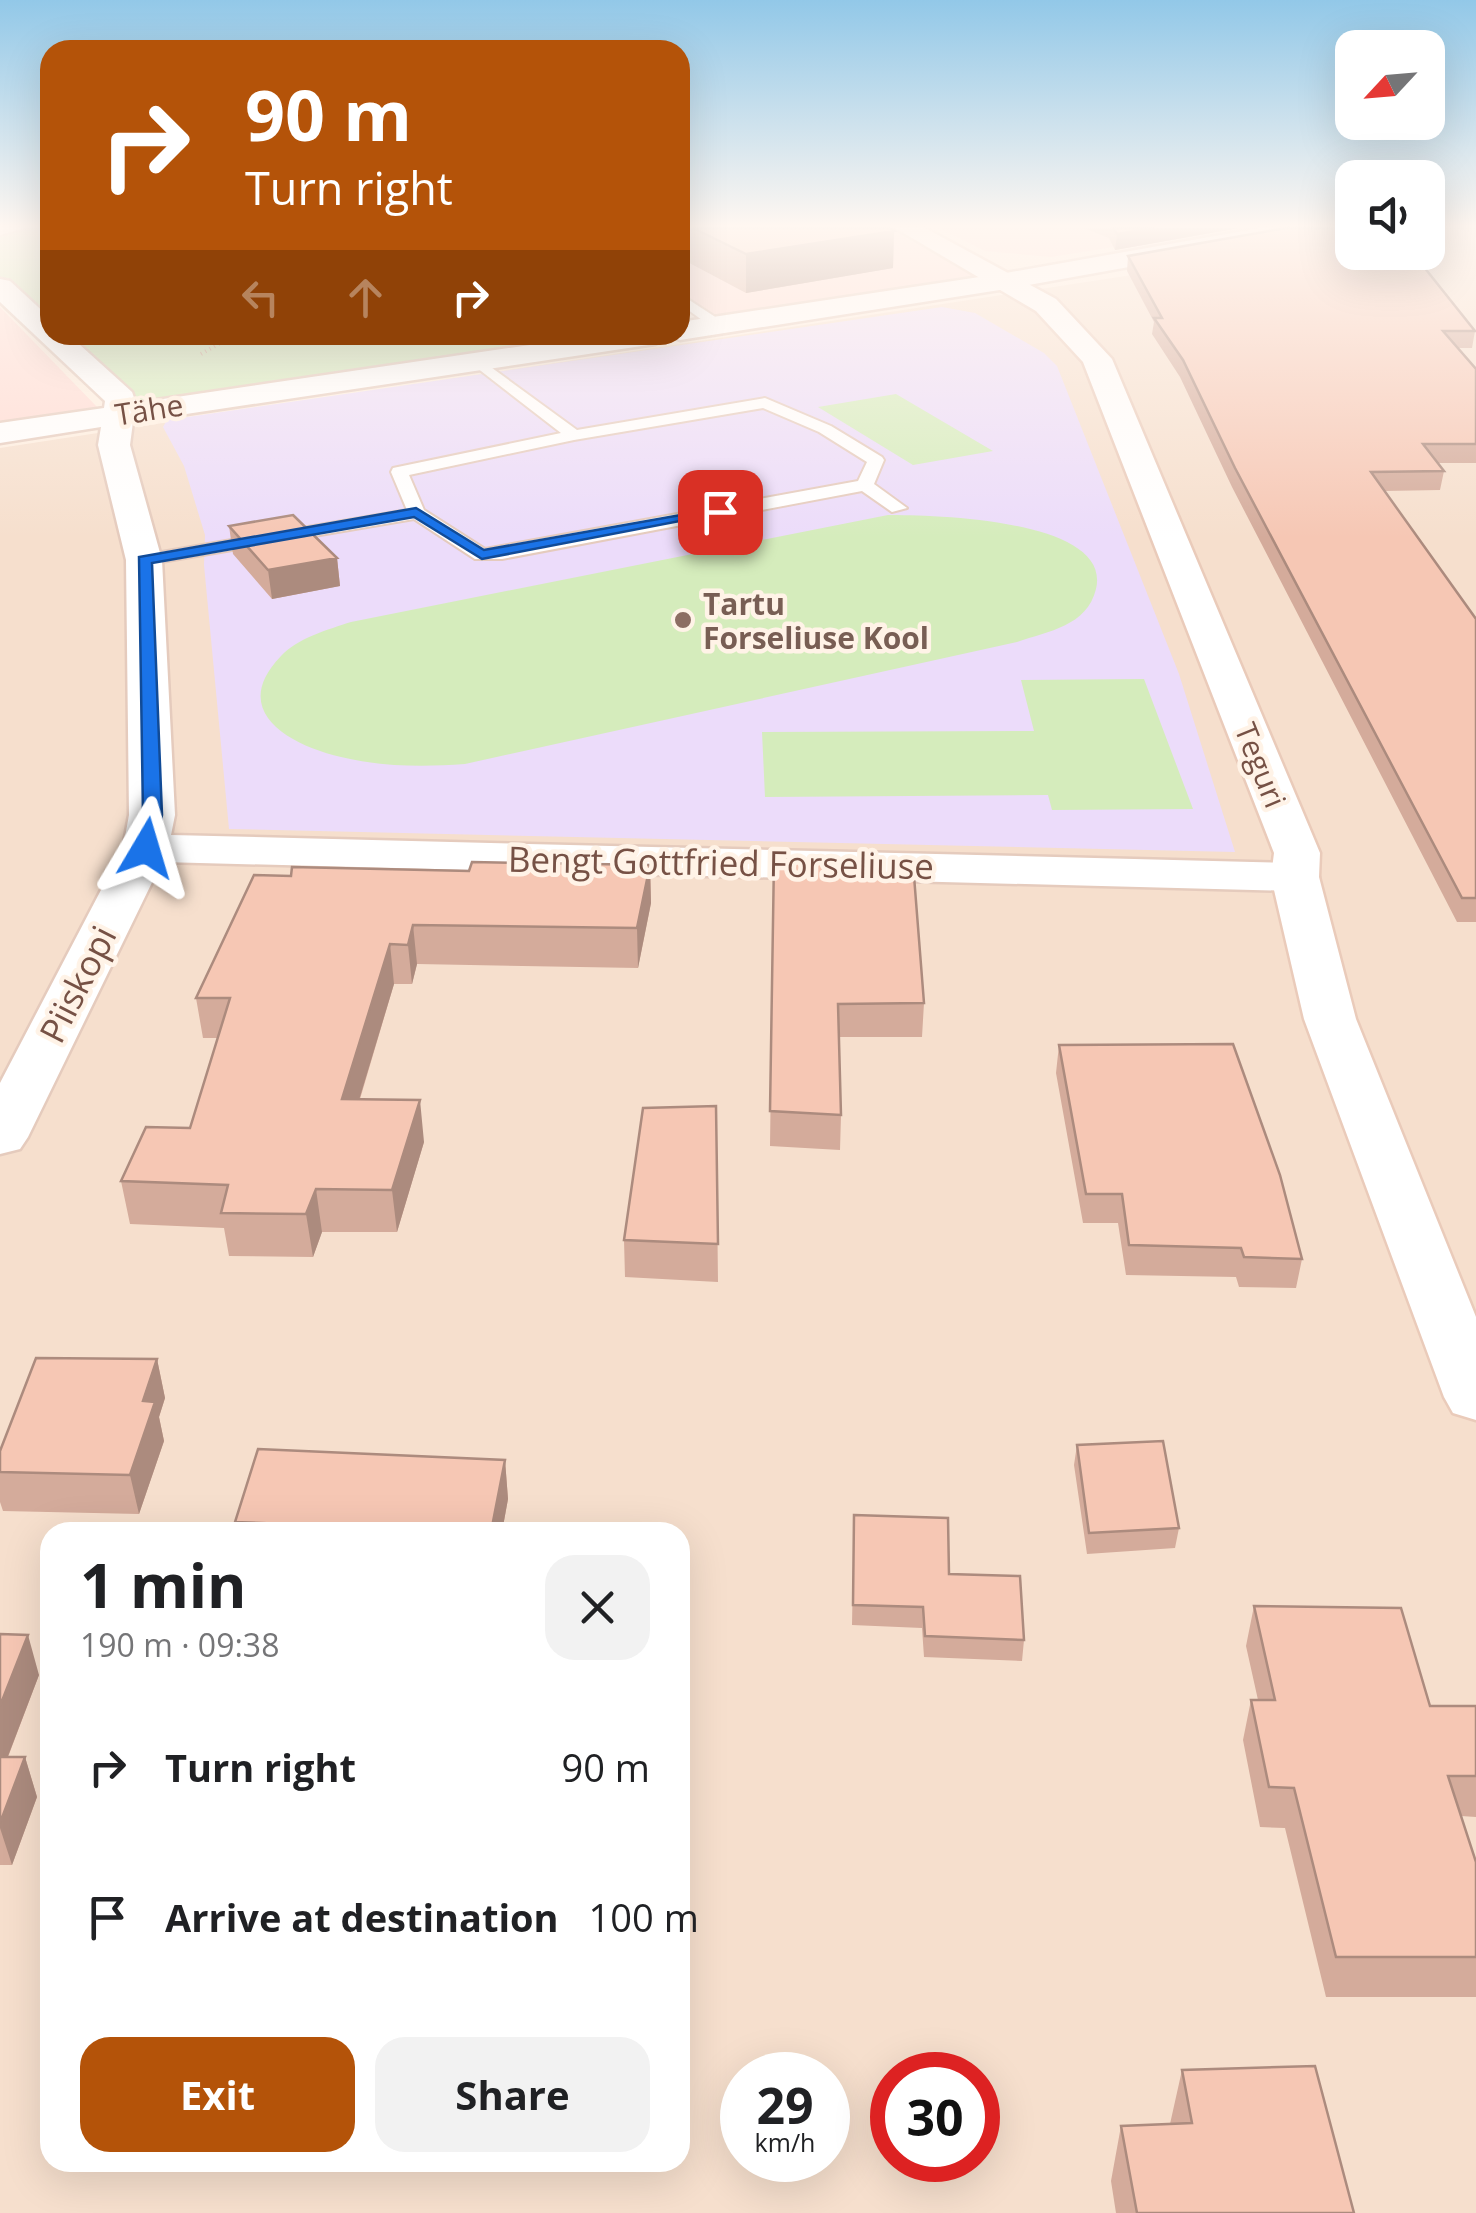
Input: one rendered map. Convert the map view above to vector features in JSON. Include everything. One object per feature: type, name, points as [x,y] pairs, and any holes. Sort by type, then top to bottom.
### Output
[{"type":"street","name":"Teguri","points":[[1070,331],[1096,359],[1297,852],[1295,878],[1330,1019],[1476,1397]]},
{"type":"street","points":[[63,345],[121,398],[118,414]]},
{"type":"street","name":"Tähe","points":[[0,433],[586,345]]},
{"type":"street","name":"Piiskopi","points":[[0,1137],[146,848],[152,815],[144,560],[114,444],[118,414]]},
{"type":"street","name":"Bengt Gottfried Forseliuse","points":[[146,848],[1295,878]]},
{"type":"lane","points":[[476,361],[574,435]]},
{"type":"lane","points":[[865,485],[876,460],[825,429],[765,404],[574,435],[399,472],[416,513],[482,555],[865,485],[898,508]]},
{"type":"lane","points":[[144,560],[416,513]]},
{"type":"shaded area","points":[[0,331],[24,331],[99,409],[0,425]]},
{"type":"shaded area","points":[[764,331],[1476,331],[1476,2213],[0,2213],[0,448]]},
{"type":"shaded area","name":"Tartu Forseliuse Kool","points":[[776,331],[1007,331],[1044,353],[1057,366],[1179,674],[1235,852],[229,829],[204,565],[205,535],[184,466],[163,427],[167,420]]},
{"type":"green space","points":[[74,345],[538,345],[144,406]]},
{"type":"green space","points":[[896,394],[993,451],[913,465],[818,407]]},
{"type":"green space","points":[[888,515],[976,520],[1048,534],[1076,547],[1094,565],[1096,589],[1075,619],[1017,642],[465,764],[403,765],[341,757],[285,734],[263,709],[261,693],[266,676],[287,650],[351,622]]},
{"type":"green space","points":[[1144,679],[1193,809],[1052,810],[1048,795],[765,797],[762,732],[1034,731],[1021,680]]},
{"type":"building","points":[[1163,331],[1443,331],[1476,369],[1476,444],[1423,444],[1444,471],[1371,472],[1476,619],[1476,898],[1462,898],[1235,468],[1183,360]]},
{"type":"building","points":[[293,515],[337,558],[268,570],[229,526]]},
{"type":"building","points":[[774,859],[835,861],[835,875],[914,876],[924,1003],[838,1004],[841,1115],[770,1111]]},
{"type":"building","points":[[472,862],[650,865],[637,928],[413,925],[408,945],[390,944],[342,1099],[420,1100],[392,1190],[316,1189],[306,1214],[221,1213],[228,1185],[121,1181],[146,1127],[190,1128],[230,998],[196,998],[254,875],[291,876],[292,867],[469,871]]},
{"type":"building","points":[[1233,1044],[1280,1175],[1302,1259],[1244,1257],[1241,1248],[1129,1245],[1122,1194],[1086,1194],[1059,1045]]},
{"type":"building","points":[[716,1106],[718,1244],[624,1240],[643,1108]]},
{"type":"building","points":[[36,1358],[157,1359],[143,1401],[155,1402],[130,1475],[0,1472],[0,1451]]},
{"type":"building","points":[[1163,1441],[1179,1528],[1089,1533],[1077,1445]]},
{"type":"building","points":[[258,1449],[505,1460],[493,1522],[235,1522]]},
{"type":"building","points":[[854,1515],[948,1518],[949,1574],[1020,1576],[1024,1640],[925,1636],[923,1607],[853,1605]]},
{"type":"building","points":[[1254,1606],[1401,1608],[1430,1706],[1476,1706],[1476,1776],[1448,1776],[1476,1862],[1476,1957],[1336,1957],[1294,1788],[1269,1787],[1251,1700],[1275,1700]]},
{"type":"building","points":[[0,1634],[28,1635],[0,1706]]},
{"type":"building","points":[[0,1757],[25,1757],[0,1823]]},
{"type":"building","points":[[1315,2066],[1354,2213],[1137,2213],[1121,2126],[1192,2123],[1182,2070]]},
{"type":"place","name":"Tartu Forseliuse Kool","points":[[683,620]]},
{"type":"route","points":[[146,848],[152,815],[144,560],[416,513],[482,555],[720,512]]}]
